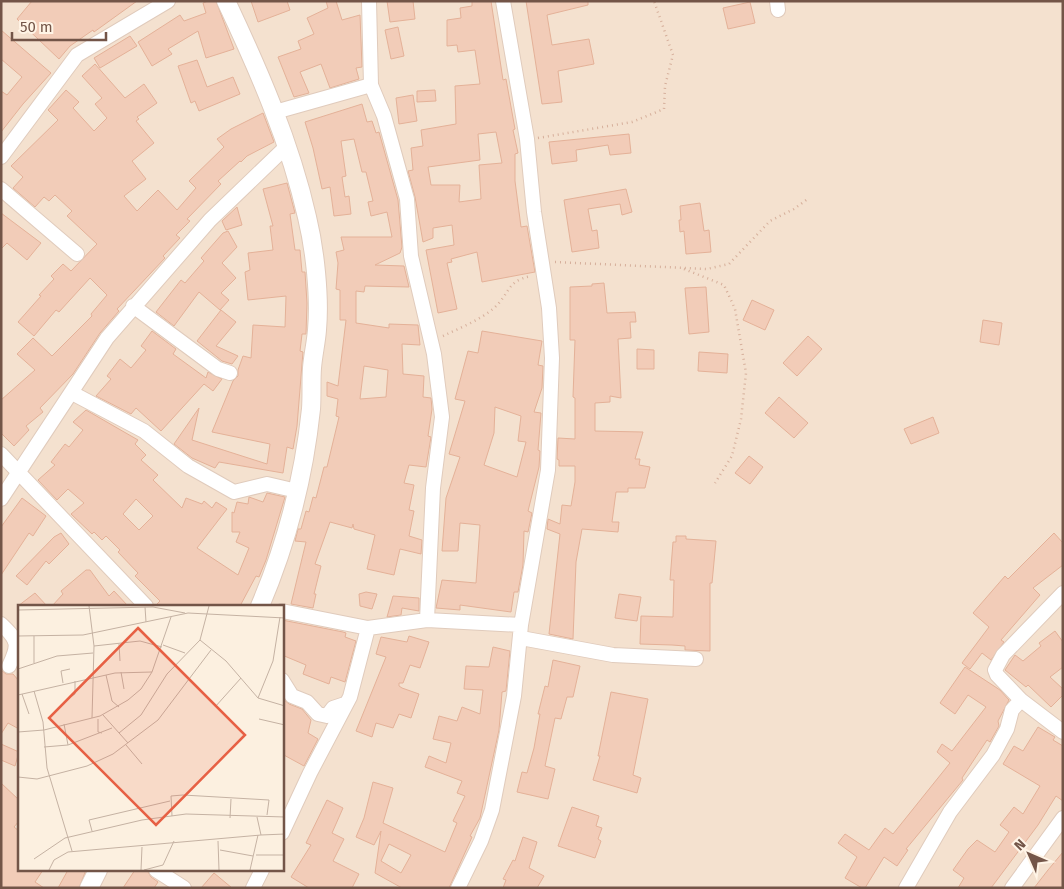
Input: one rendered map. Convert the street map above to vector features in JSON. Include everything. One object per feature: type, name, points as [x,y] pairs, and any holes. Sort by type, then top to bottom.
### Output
[{"type":"street","points":[[1,157],[77,55],[168,1]]},
{"type":"street","points":[[226,1],[262,78],[287,146],[307,218],[317,285],[317,328],[312,366],[311,409],[297,491],[272,578],[261,605]]},
{"type":"street","points":[[368,1],[371,85],[384,116],[408,199],[412,256],[431,343],[442,417],[433,488],[427,620]]},
{"type":"street","points":[[458,888],[481,841],[492,810],[514,696],[521,631],[548,470],[552,358],[550,308],[534,212],[527,139],[503,1]]},
{"type":"street","points":[[274,112],[371,85]]},
{"type":"street","points":[[1,499],[108,338],[133,306],[210,220],[287,146]]},
{"type":"street","points":[[1,190],[77,254]]},
{"type":"street","points":[[133,306],[218,369],[230,373]]},
{"type":"street","points":[[72,393],[144,431],[188,466],[234,492],[267,484],[297,491]]},
{"type":"street","points":[[1,454],[18,474],[145,605]]},
{"type":"street","points":[[1063,593],[999,660],[995,670],[1021,700],[1063,732]]},
{"type":"street","points":[[284,611],[368,628],[427,620],[521,631],[613,655],[696,659]]},
{"type":"street","points":[[1,624],[16,642],[17,648],[9,666]]},
{"type":"street","points":[[284,829],[310,772],[346,703],[356,679],[368,628]]},
{"type":"street","points":[[284,683],[292,696],[308,702],[318,714],[327,716],[333,708],[346,703]]},
{"type":"street","points":[[906,888],[950,812],[993,755],[1007,730],[1012,710],[1021,700]]},
{"type":"street","points":[[1012,888],[1063,818]]},
{"type":"street","points":[[89,888],[97,872]]},
{"type":"street","points":[[159,872],[184,888]]},
{"type":"street","points":[[253,888],[261,872]]},
{"type":"path","points":[[527,139],[632,122],[664,109],[665,86],[673,55],[654,1]]},
{"type":"path","points":[[431,343],[476,320],[494,308],[504,298],[508,288],[518,278],[532,276],[544,265],[707,269],[730,264],[770,221],[794,210],[809,198]]},
{"type":"path","points":[[681,268],[724,285],[735,309],[741,340],[746,373],[741,419],[732,456],[715,483]]},
{"type":"shaded area","points":[[1,1],[1063,1],[1063,888],[1,888]]},
{"type":"building","points":[[32,1],[137,1],[94,32],[93,30],[70,46],[59,59],[17,19]]},
{"type":"building","points":[[216,1],[234,49],[206,58],[198,31],[168,49],[172,54],[152,66],[138,42],[180,15],[184,21],[206,13],[203,3]]},
{"type":"building","points":[[251,1],[287,1],[290,10],[258,22]]},
{"type":"building","points":[[326,1],[336,1],[342,20],[360,15],[362,67],[356,68],[359,79],[330,88],[321,64],[300,72],[309,93],[294,97],[278,57],[301,49],[298,41],[314,34],[307,18],[328,8]]},
{"type":"building","points":[[387,1],[413,1],[415,19],[390,22]]},
{"type":"building","points":[[472,1],[491,1],[503,80],[506,79],[515,129],[513,130],[518,153],[515,154],[515,181],[521,227],[527,226],[535,272],[482,282],[477,252],[451,259],[452,262],[447,263],[457,309],[438,313],[426,250],[454,245],[452,225],[433,228],[433,238],[423,242],[408,171],[413,170],[411,148],[423,146],[421,130],[456,124],[455,86],[480,84],[475,50],[458,52],[457,45],[447,46],[447,20],[461,18],[460,8],[472,6]],"holes":[[[496,132],[502,163],[479,165],[481,199],[459,202],[460,185],[431,185],[428,167],[480,160],[478,134]]]},
{"type":"building","points":[[526,1],[588,1],[588,5],[547,15],[552,45],[589,39],[594,64],[558,71],[562,102],[542,104]]},
{"type":"building","points":[[750,2],[755,23],[728,29],[723,8]]},
{"type":"building","points":[[398,27],[404,56],[391,59],[385,30]]},
{"type":"building","points":[[1,30],[51,73],[1,132],[1,91],[7,95],[22,77],[1,59]]},
{"type":"building","points":[[130,36],[137,46],[100,68],[94,58]]},
{"type":"building","points":[[197,60],[207,87],[233,77],[240,94],[199,111],[195,101],[191,103],[178,66]]},
{"type":"building","points":[[95,64],[125,98],[144,84],[157,103],[137,117],[139,119],[136,121],[154,143],[132,161],[146,179],[124,196],[137,211],[158,190],[177,210],[196,188],[189,181],[224,147],[217,139],[231,129],[263,113],[274,142],[247,156],[218,181],[221,184],[187,219],[190,221],[176,235],[180,238],[163,256],[165,258],[117,309],[119,311],[100,333],[73,374],[40,408],[43,412],[26,426],[29,430],[14,446],[1,433],[1,400],[35,370],[17,354],[33,338],[52,356],[92,316],[91,314],[107,295],[90,278],[59,312],[56,310],[34,336],[18,322],[41,296],[39,295],[54,279],[51,276],[63,264],[71,271],[97,244],[67,216],[72,211],[55,195],[49,201],[44,197],[35,207],[13,188],[23,177],[11,166],[58,120],[48,110],[66,90],[79,102],[73,108],[94,131],[107,118],[95,104],[102,98],[82,76]]},
{"type":"building","points":[[435,90],[436,101],[417,102],[417,91]]},
{"type":"building","points":[[413,95],[417,121],[399,124],[396,98]]},
{"type":"building","points":[[362,104],[367,122],[372,121],[376,133],[379,132],[398,200],[402,247],[400,253],[375,265],[404,266],[409,287],[365,286],[364,292],[356,291],[356,323],[389,328],[389,324],[418,325],[420,345],[402,344],[403,374],[424,376],[423,397],[431,398],[432,409],[428,436],[431,437],[426,467],[409,465],[404,483],[414,485],[409,510],[414,511],[409,536],[422,540],[421,554],[400,549],[394,575],[367,569],[375,535],[354,529],[353,524],[352,528],[330,522],[315,564],[321,566],[314,594],[316,594],[313,608],[291,604],[306,542],[295,541],[298,529],[301,529],[306,511],[309,512],[313,497],[316,498],[324,467],[327,467],[339,417],[336,416],[338,399],[327,396],[327,382],[338,386],[346,320],[340,320],[340,290],[336,289],[338,263],[336,252],[344,250],[341,237],[392,237],[387,212],[371,216],[368,202],[373,201],[366,172],[362,172],[354,139],[341,141],[346,176],[342,177],[345,197],[349,196],[351,214],[334,216],[330,187],[322,189],[305,122]],"holes":[[[364,366],[388,370],[386,397],[360,399]]]},
{"type":"building","points":[[629,134],[631,153],[610,155],[608,145],[576,150],[577,161],[552,164],[549,142]]},
{"type":"building","points":[[287,183],[295,213],[290,214],[295,250],[300,250],[302,272],[305,272],[307,303],[306,334],[302,334],[300,351],[303,352],[297,426],[293,449],[287,447],[283,473],[219,462],[215,468],[192,458],[174,444],[199,408],[192,440],[267,464],[270,444],[212,432],[233,381],[238,376],[243,356],[251,358],[253,325],[285,327],[286,296],[248,300],[245,272],[250,270],[248,253],[273,250],[270,226],[273,226],[263,189]]},
{"type":"building","points":[[626,189],[632,212],[622,215],[620,204],[588,209],[592,231],[597,230],[599,248],[572,252],[564,200]]},
{"type":"building","points":[[700,203],[704,231],[709,230],[711,252],[686,254],[684,231],[680,232],[680,206]]},
{"type":"building","points":[[237,207],[242,225],[226,230],[222,221]]},
{"type":"building","points":[[1,213],[41,243],[27,260],[7,243],[1,249]]},
{"type":"building","points":[[228,231],[237,247],[222,263],[236,278],[221,293],[229,300],[220,310],[199,292],[174,326],[156,312],[181,280],[185,283],[204,261],[201,258],[223,233]]},
{"type":"building","points":[[604,283],[607,313],[635,312],[636,322],[630,322],[631,338],[618,339],[621,398],[610,396],[610,402],[595,403],[595,431],[643,432],[635,459],[640,459],[639,465],[650,467],[645,488],[628,488],[628,492],[616,492],[612,522],[619,522],[618,532],[582,529],[576,562],[573,639],[549,634],[560,534],[547,529],[548,519],[560,524],[562,505],[571,506],[575,482],[575,466],[559,466],[559,460],[557,459],[558,438],[575,439],[575,398],[573,397],[575,340],[570,340],[570,287],[592,286],[592,284]]},
{"type":"building","points":[[706,287],[709,332],[689,334],[685,288]]},
{"type":"building","points":[[752,300],[774,310],[765,330],[743,320]]},
{"type":"building","points":[[221,310],[236,322],[216,346],[238,356],[232,364],[222,361],[197,341]]},
{"type":"building","points":[[983,320],[1002,323],[999,345],[980,342]]},
{"type":"building","points":[[152,331],[176,349],[173,354],[206,378],[208,372],[222,379],[213,391],[204,384],[161,431],[136,408],[131,414],[96,396],[111,379],[107,376],[120,359],[131,368],[146,350],[141,346]]},
{"type":"building","points":[[482,331],[542,341],[538,365],[543,366],[542,388],[534,412],[541,413],[538,450],[540,451],[539,467],[528,511],[532,513],[528,532],[524,531],[523,565],[518,592],[514,592],[511,612],[460,605],[460,610],[436,608],[442,580],[476,583],[480,525],[460,523],[458,551],[442,551],[446,498],[460,457],[449,454],[465,401],[455,399],[468,351],[478,353]],"holes":[[[495,407],[521,416],[518,441],[526,442],[517,477],[484,465],[494,433]]]},
{"type":"building","points":[[808,336],[822,349],[797,376],[783,363]]},
{"type":"building","points":[[637,349],[654,350],[654,369],[637,369]]},
{"type":"building","points":[[699,352],[728,354],[727,373],[698,371]]},
{"type":"building","points":[[779,397],[808,423],[794,438],[765,413]]},
{"type":"building","points":[[86,410],[138,440],[135,444],[146,455],[141,460],[158,475],[153,480],[182,508],[186,498],[202,504],[204,501],[212,508],[216,502],[227,509],[197,548],[238,575],[249,548],[236,542],[240,532],[232,532],[232,512],[234,513],[237,502],[248,504],[249,497],[263,502],[267,493],[285,497],[266,560],[259,577],[256,576],[241,605],[156,605],[160,601],[135,576],[138,573],[118,552],[120,550],[106,536],[102,540],[94,532],[92,534],[71,514],[84,503],[68,489],[57,500],[38,480],[55,465],[51,462],[65,444],[69,447],[83,430],[73,422]],"holes":[[[136,499],[153,516],[139,530],[123,514]]]},
{"type":"building","points":[[933,417],[939,433],[911,444],[904,429]]},
{"type":"building","points":[[749,456],[763,467],[750,484],[735,473]]},
{"type":"building","points":[[22,498],[46,516],[33,536],[29,533],[1,575],[1,527]]},
{"type":"building","points":[[61,533],[69,544],[49,564],[46,561],[27,585],[16,576],[54,537]]},
{"type":"building","points":[[1054,533],[1063,543],[1063,565],[1033,588],[1040,595],[1001,640],[1004,642],[991,660],[982,653],[970,669],[962,663],[989,627],[973,613],[1005,576],[1008,579]]},
{"type":"building","points":[[676,536],[686,536],[686,539],[716,541],[712,583],[710,583],[710,651],[685,650],[685,646],[640,644],[641,616],[673,617],[674,580],[670,580],[673,542],[676,542]]},
{"type":"building","points":[[86,570],[90,570],[109,596],[114,591],[127,605],[53,605],[63,594],[61,591]]},
{"type":"building","points":[[366,592],[377,594],[372,609],[360,606],[359,594]]},
{"type":"building","points":[[35,593],[46,605],[19,605]]},
{"type":"building","points":[[619,594],[641,597],[637,621],[615,618]]},
{"type":"building","points":[[393,596],[419,598],[419,611],[402,608],[401,615],[387,617]]},
{"type":"building","points":[[284,620],[343,632],[346,633],[345,637],[356,641],[345,682],[331,677],[329,684],[303,674],[306,665],[284,656]]},
{"type":"building","points":[[1055,631],[1063,642],[1063,667],[1050,677],[1063,689],[1063,695],[1051,707],[1028,685],[1026,687],[1005,670],[1015,655],[1023,661],[1041,646],[1039,643]]},
{"type":"building","points":[[409,636],[429,642],[420,668],[410,665],[403,683],[399,683],[399,686],[402,688],[419,694],[411,718],[399,714],[393,728],[376,723],[372,737],[356,731],[386,657],[376,654],[381,637],[407,642]]},
{"type":"building","points":[[493,647],[510,651],[506,691],[502,692],[499,730],[480,818],[470,836],[472,837],[449,888],[402,888],[375,873],[381,831],[374,845],[356,837],[364,818],[373,782],[393,788],[383,823],[445,852],[457,823],[453,821],[465,796],[457,793],[462,781],[425,767],[429,756],[446,763],[451,743],[433,739],[439,716],[457,721],[462,707],[480,714],[483,690],[464,689],[466,666],[489,667]],"holes":[[[389,844],[411,855],[401,873],[381,861]]]},
{"type":"building","points":[[553,660],[580,666],[573,697],[567,697],[561,719],[555,718],[545,766],[555,769],[548,799],[517,792],[522,772],[527,773],[534,748],[540,714],[538,714],[545,686],[548,687]]},
{"type":"building","points":[[965,667],[1000,690],[1009,700],[998,721],[999,726],[990,742],[987,740],[962,778],[963,780],[906,849],[908,850],[897,866],[884,857],[865,888],[862,888],[845,878],[857,857],[838,843],[845,834],[869,850],[885,828],[893,834],[950,763],[937,752],[942,744],[952,751],[986,707],[968,695],[955,714],[940,703]]},
{"type":"building","points":[[1,670],[6,674],[13,674],[18,680],[18,728],[8,723],[1,734]]},
{"type":"building","points":[[611,692],[648,699],[633,775],[641,778],[637,793],[593,780],[600,756],[598,756]]},
{"type":"building","points":[[284,700],[289,704],[302,709],[311,720],[308,733],[318,739],[304,766],[284,755]]},
{"type":"building","points":[[1038,727],[1055,737],[1053,740],[1063,746],[1063,801],[1056,796],[1038,825],[991,888],[958,888],[964,878],[953,870],[968,849],[977,840],[995,852],[1009,832],[1000,825],[1014,807],[1023,814],[1040,786],[1003,764],[1014,746],[1023,751]]},
{"type":"building","points":[[1,744],[18,752],[15,766],[1,760]]},
{"type":"building","points":[[1,783],[18,799],[18,822],[14,827],[18,830],[18,872],[42,872],[35,882],[44,888],[1,888]]},
{"type":"building","points":[[327,800],[343,808],[332,833],[344,839],[333,861],[359,874],[352,888],[309,888],[291,877],[311,845],[306,843]]},
{"type":"building","points":[[572,807],[599,816],[596,826],[602,828],[598,839],[601,841],[595,858],[558,846]]},
{"type":"building","points":[[523,837],[537,842],[529,868],[544,876],[537,888],[503,888],[506,880],[503,879],[513,860],[515,861]]},
{"type":"building","points":[[1063,852],[1063,888],[1034,888],[1048,870]]},
{"type":"building","points":[[67,872],[85,872],[79,888],[58,888]]},
{"type":"building","points":[[134,872],[148,872],[158,882],[154,888],[123,888]]},
{"type":"building","points":[[214,873],[232,888],[201,888]]}]
